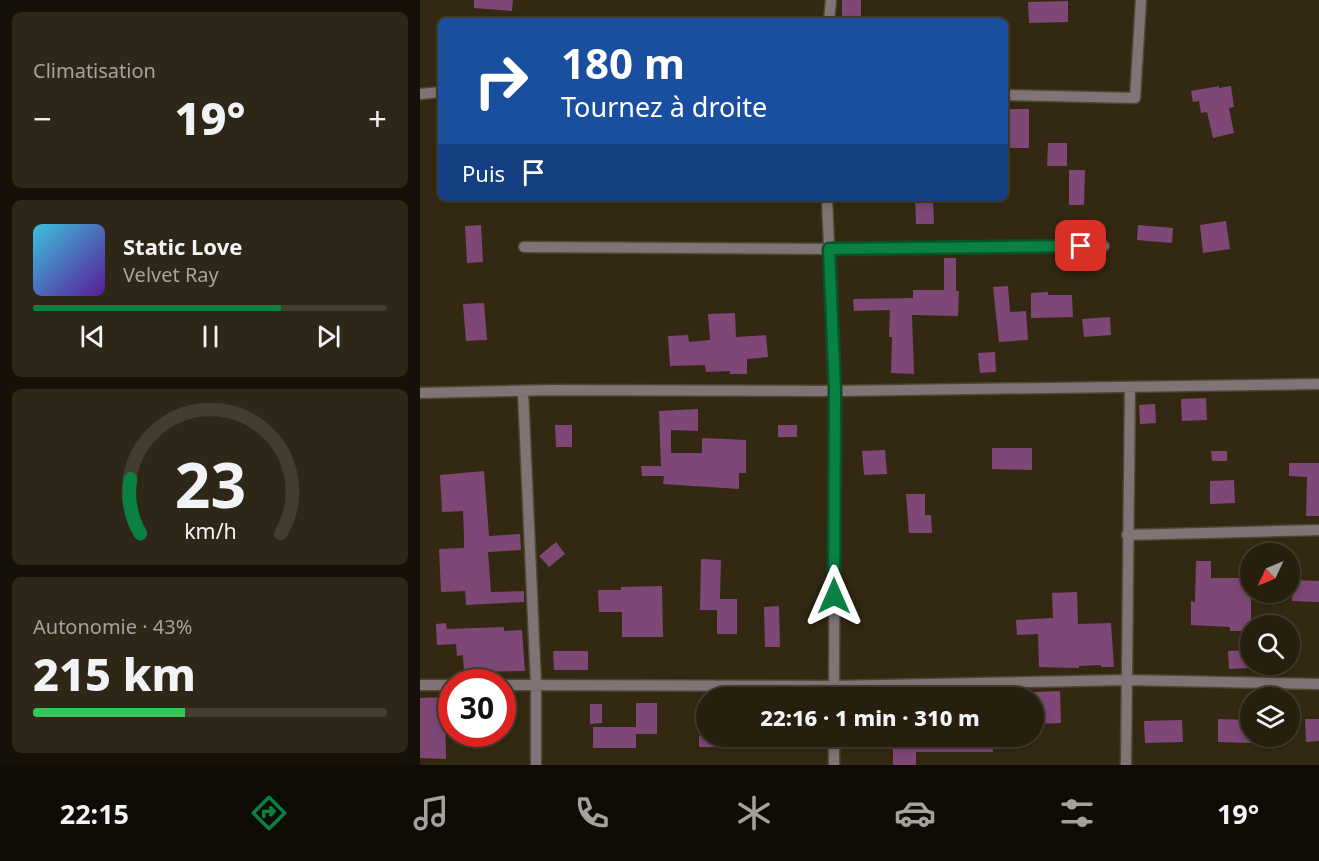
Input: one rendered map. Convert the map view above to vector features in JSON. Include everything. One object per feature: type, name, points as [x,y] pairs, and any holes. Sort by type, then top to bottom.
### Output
[{"type":"street","points":[[829,18],[831,0]]},
{"type":"street","points":[[1008,95],[1135,98],[1141,0]]},
{"type":"street","points":[[420,94],[438,92]]},
{"type":"street","points":[[827,201],[835,391],[834,687]]},
{"type":"street","points":[[524,247],[829,249],[1104,246]]},
{"type":"street","points":[[420,393],[835,391],[1319,384]]},
{"type":"street","points":[[1126,765],[1125,680],[1130,387]]},
{"type":"street","points":[[523,391],[536,684],[536,765]]},
{"type":"street","points":[[1127,535],[1319,530]]},
{"type":"street","points":[[955,687],[1125,680],[1319,684]]},
{"type":"street","points":[[420,685],[438,685]]},
{"type":"street","points":[[516,685],[696,688]]},
{"type":"street","points":[[834,747],[834,765]]},
{"type":"building","points":[[474,0],[513,0],[512,11],[474,8]]},
{"type":"building","points":[[842,0],[861,0],[861,18],[842,18]]},
{"type":"building","points":[[1068,1],[1068,22],[1029,23],[1028,2]]},
{"type":"building","points":[[1219,86],[1219,88],[1231,86],[1234,107],[1229,108],[1234,133],[1213,138],[1207,112],[1201,113],[1199,101],[1193,102],[1191,91]]},
{"type":"building","points":[[1009,109],[1029,109],[1029,148],[1010,148]]},
{"type":"building","points":[[1048,143],[1067,143],[1067,166],[1047,166]]},
{"type":"building","points":[[1069,170],[1085,170],[1084,205],[1069,205]]},
{"type":"building","points":[[915,201],[933,201],[934,224],[916,224]]},
{"type":"building","points":[[1226,221],[1230,249],[1203,253],[1200,225]]},
{"type":"building","points":[[481,225],[483,262],[467,263],[465,226]]},
{"type":"building","points":[[1138,225],[1173,228],[1172,243],[1137,240]]},
{"type":"building","points":[[944,258],[956,258],[956,291],[959,291],[958,316],[912,315],[914,374],[891,373],[890,310],[854,311],[853,299],[913,298],[913,290],[944,290]]},
{"type":"building","points":[[1008,286],[1010,312],[1026,311],[1028,340],[999,342],[993,287]]},
{"type":"building","points":[[1048,292],[1048,295],[1072,295],[1073,317],[1031,318],[1031,293]]},
{"type":"building","points":[[484,303],[487,340],[466,341],[463,304]]},
{"type":"building","points":[[735,313],[736,337],[766,335],[768,357],[747,359],[747,374],[730,374],[730,371],[706,372],[705,365],[670,366],[668,336],[688,335],[689,342],[710,340],[708,314]]},
{"type":"building","points":[[1110,317],[1111,335],[1084,337],[1082,319]]},
{"type":"building","points":[[995,352],[996,372],[980,373],[978,353]]},
{"type":"building","points":[[1206,398],[1207,420],[1182,421],[1181,399]]},
{"type":"building","points":[[1155,404],[1156,423],[1140,424],[1139,405]]},
{"type":"building","points":[[698,409],[698,431],[671,430],[671,453],[702,453],[702,438],[746,440],[746,473],[739,473],[739,489],[663,484],[664,476],[642,476],[641,466],[661,466],[659,411]]},
{"type":"building","points":[[555,425],[572,425],[572,447],[556,447]]},
{"type":"building","points":[[778,425],[797,425],[797,437],[778,437]]},
{"type":"building","points":[[992,448],[1032,448],[1032,470],[992,469]]},
{"type":"building","points":[[885,450],[887,474],[864,475],[862,451]]},
{"type":"building","points":[[1211,451],[1227,451],[1227,461],[1212,461]]},
{"type":"building","points":[[1289,463],[1319,463],[1319,516],[1306,516],[1307,477],[1289,476]]},
{"type":"building","points":[[484,471],[489,536],[520,534],[521,550],[488,552],[491,592],[524,591],[524,602],[466,605],[465,591],[441,592],[439,549],[464,548],[464,537],[463,511],[442,512],[440,475]]},
{"type":"building","points":[[1234,480],[1235,503],[1210,504],[1210,481]]},
{"type":"building","points":[[906,494],[925,494],[925,515],[931,515],[932,533],[909,533]]},
{"type":"building","points":[[556,542],[565,554],[549,567],[539,556]]},
{"type":"building","points":[[701,559],[721,560],[720,599],[737,599],[737,634],[717,634],[717,610],[700,610]]},
{"type":"building","points":[[1196,561],[1211,561],[1211,578],[1240,578],[1240,603],[1251,603],[1251,615],[1240,615],[1240,631],[1230,631],[1230,627],[1191,625],[1191,601],[1195,602]]},
{"type":"building","points":[[1300,580],[1319,581],[1319,602],[1300,601]]},
{"type":"building","points":[[662,586],[663,637],[622,637],[622,612],[599,612],[598,590]]},
{"type":"building","points":[[1077,592],[1078,624],[1111,623],[1114,667],[1101,667],[1101,665],[1079,666],[1079,668],[1039,667],[1038,634],[1017,635],[1016,620],[1053,618],[1052,593]]},
{"type":"building","points":[[779,606],[780,647],[765,647],[764,607]]},
{"type":"building","points":[[446,623],[447,629],[504,627],[504,631],[522,630],[525,671],[464,669],[463,655],[457,656],[456,644],[437,645],[436,624]]},
{"type":"building","points":[[1240,650],[1240,668],[1229,669],[1228,651]]},
{"type":"building","points":[[553,651],[588,651],[588,670],[554,670]]},
{"type":"building","points":[[1060,691],[1061,723],[1044,724],[1044,692]]},
{"type":"building","points":[[438,697],[438,747],[446,747],[446,759],[420,758],[420,698]]},
{"type":"building","points":[[636,703],[657,703],[657,734],[636,734]]},
{"type":"building","points":[[590,704],[602,704],[602,723],[590,724]]},
{"type":"building","points":[[1218,719],[1240,720],[1240,743],[1218,742]]},
{"type":"building","points":[[1305,719],[1319,719],[1319,741],[1306,742]]},
{"type":"building","points":[[1182,720],[1183,742],[1145,743],[1144,721]]},
{"type":"building","points":[[593,727],[636,727],[636,748],[593,748]]},
{"type":"building","points":[[893,747],[993,747],[993,752],[916,752],[916,765],[893,765]]},
{"type":"route","points":[[834,596],[835,391],[829,249],[1081,246]]}]
